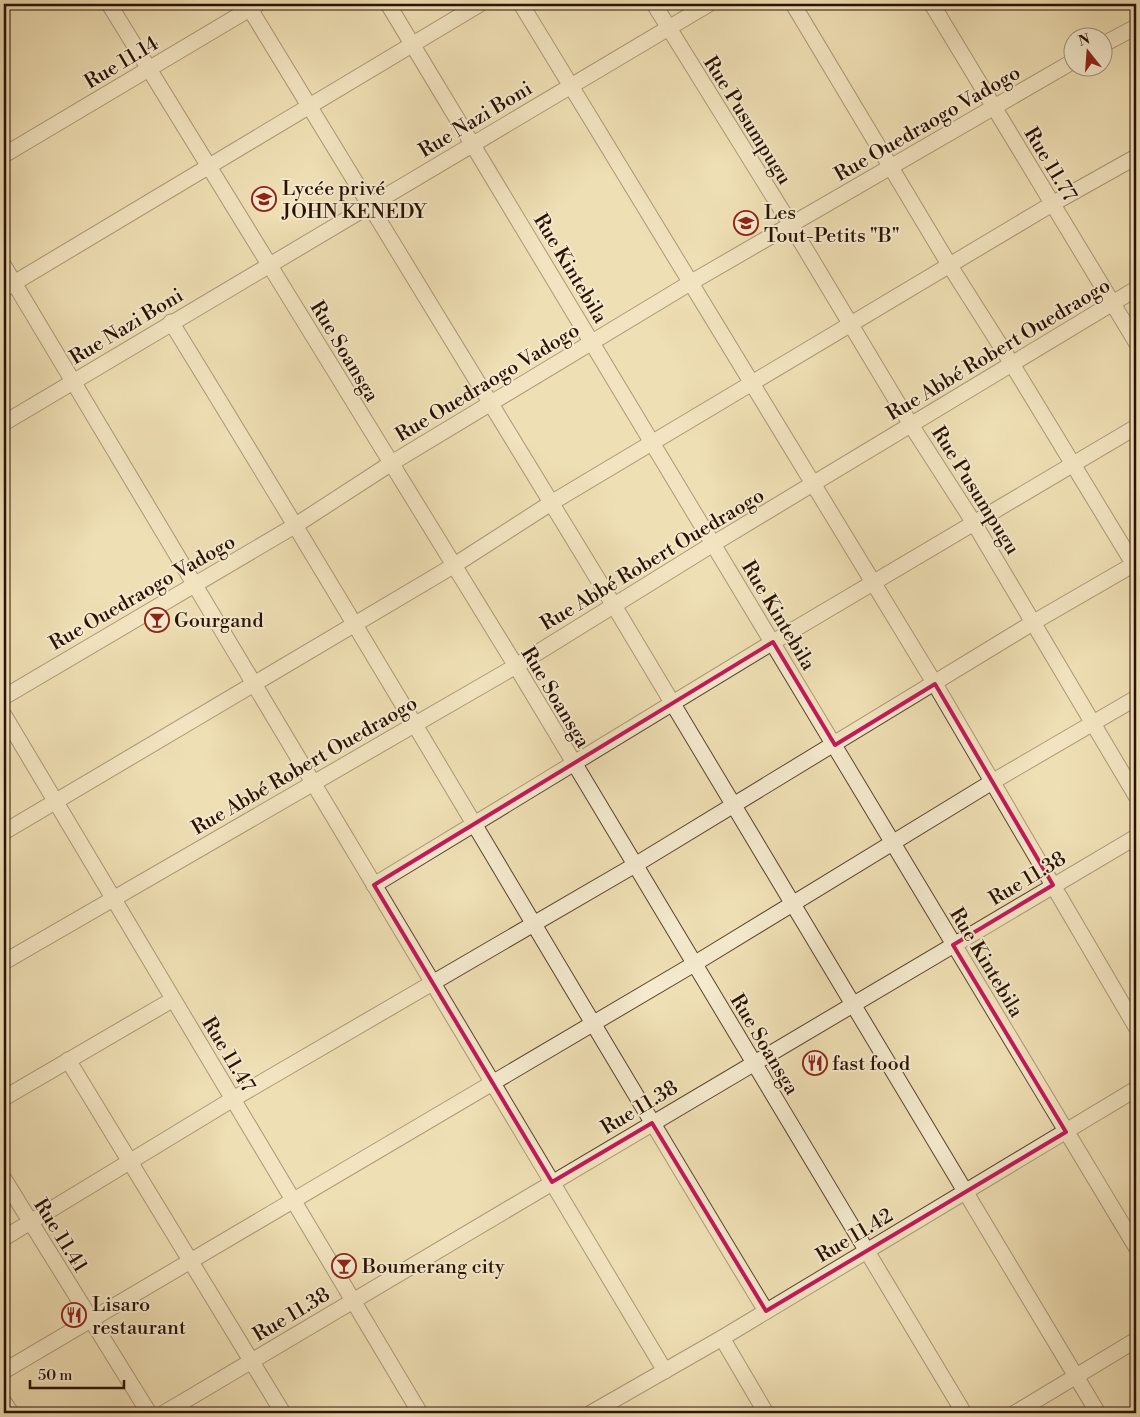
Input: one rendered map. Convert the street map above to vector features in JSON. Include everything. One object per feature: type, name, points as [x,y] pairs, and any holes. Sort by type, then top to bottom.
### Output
[{"type":"street","name":"Rue Soansga","points":[[109,4],[210,166],[390,464],[516,666],[573,764],[964,1413]]},
{"type":"street","name":"Rue Kintebila","points":[[388,4],[414,44],[652,444],[1136,1247]]},
{"type":"street","points":[[9,286],[310,104],[480,4]]},
{"type":"street","points":[[521,4],[874,583],[1136,1027]]},
{"type":"street","name":"Rue Pusumpugu","points":[[654,4],[791,225],[911,425],[974,523],[1136,796]]},
{"type":"street","name":"Rue Nazi Boni","points":[[4,423],[171,322],[709,4]]},
{"type":"street","points":[[4,1238],[232,1099],[635,865],[835,745],[1034,622],[1136,565],[950,266],[793,4]]},
{"type":"street","name":"Rue 11.14","points":[[4,155],[255,6]]},
{"type":"street","points":[[255,6],[310,104],[734,805],[1098,1413]]},
{"type":"street","name":"Rue 11.77","points":[[933,6],[1136,342]]},
{"type":"street","points":[[1112,40],[1136,28]]},
{"type":"street","name":"Rue Ouedraogo Vadogo","points":[[4,697],[296,525],[390,464],[690,283],[1062,68]]},
{"type":"street","points":[[4,832],[56,803],[453,566],[551,503],[1052,204],[1136,157]]},
{"type":"street","points":[[4,266],[9,286],[73,381],[665,1371]]},
{"type":"street","name":"Rue Abbé Robert Ouedraogo","points":[[4,962],[516,666],[613,604],[1136,289]]},
{"type":"street","points":[[171,322],[296,525],[592,1024],[766,1311]]},
{"type":"street","points":[[374,885],[673,705],[773,642],[1136,427]]},
{"type":"street","points":[[4,1371],[694,964],[992,782],[1136,698]]},
{"type":"street","name":"Rue 11.47","points":[[4,716],[420,1413]]},
{"type":"street","name":"Rue 11.38","points":[[164,1413],[752,1062],[1136,837]]},
{"type":"street","points":[[4,1098],[172,1000]]},
{"type":"street","points":[[68,1060],[283,1413]]},
{"type":"street","name":"Rue 11.42","points":[[591,1413],[722,1338],[1136,1089]]},
{"type":"street","name":"Rue 11.41","points":[[4,1180],[148,1413]]},
{"type":"street","points":[[722,1338],[766,1413]]},
{"type":"street","points":[[1015,1413],[1136,1340]]},
{"type":"street","points":[[4,1402],[11,1413]]},
{"type":"highlighted area","points":[[773,642],[835,745],[935,684],[1053,885],[953,945],[1066,1132],[766,1311],[652,1123],[552,1182],[374,885]]},
{"type":"place","name":"Lycée privé JOHN KENEDY","points":[[264,199]]},
{"type":"place","name":"Les Tout-Petits \"B\"","points":[[746,223]]},
{"type":"place","name":"Gourgand","points":[[157,620]]},
{"type":"place","name":"fast food","points":[[815,1063]]},
{"type":"place","name":"Boumerang city","points":[[344,1266]]},
{"type":"place","name":"Lisaro restaurant","points":[[74,1315]]}]
